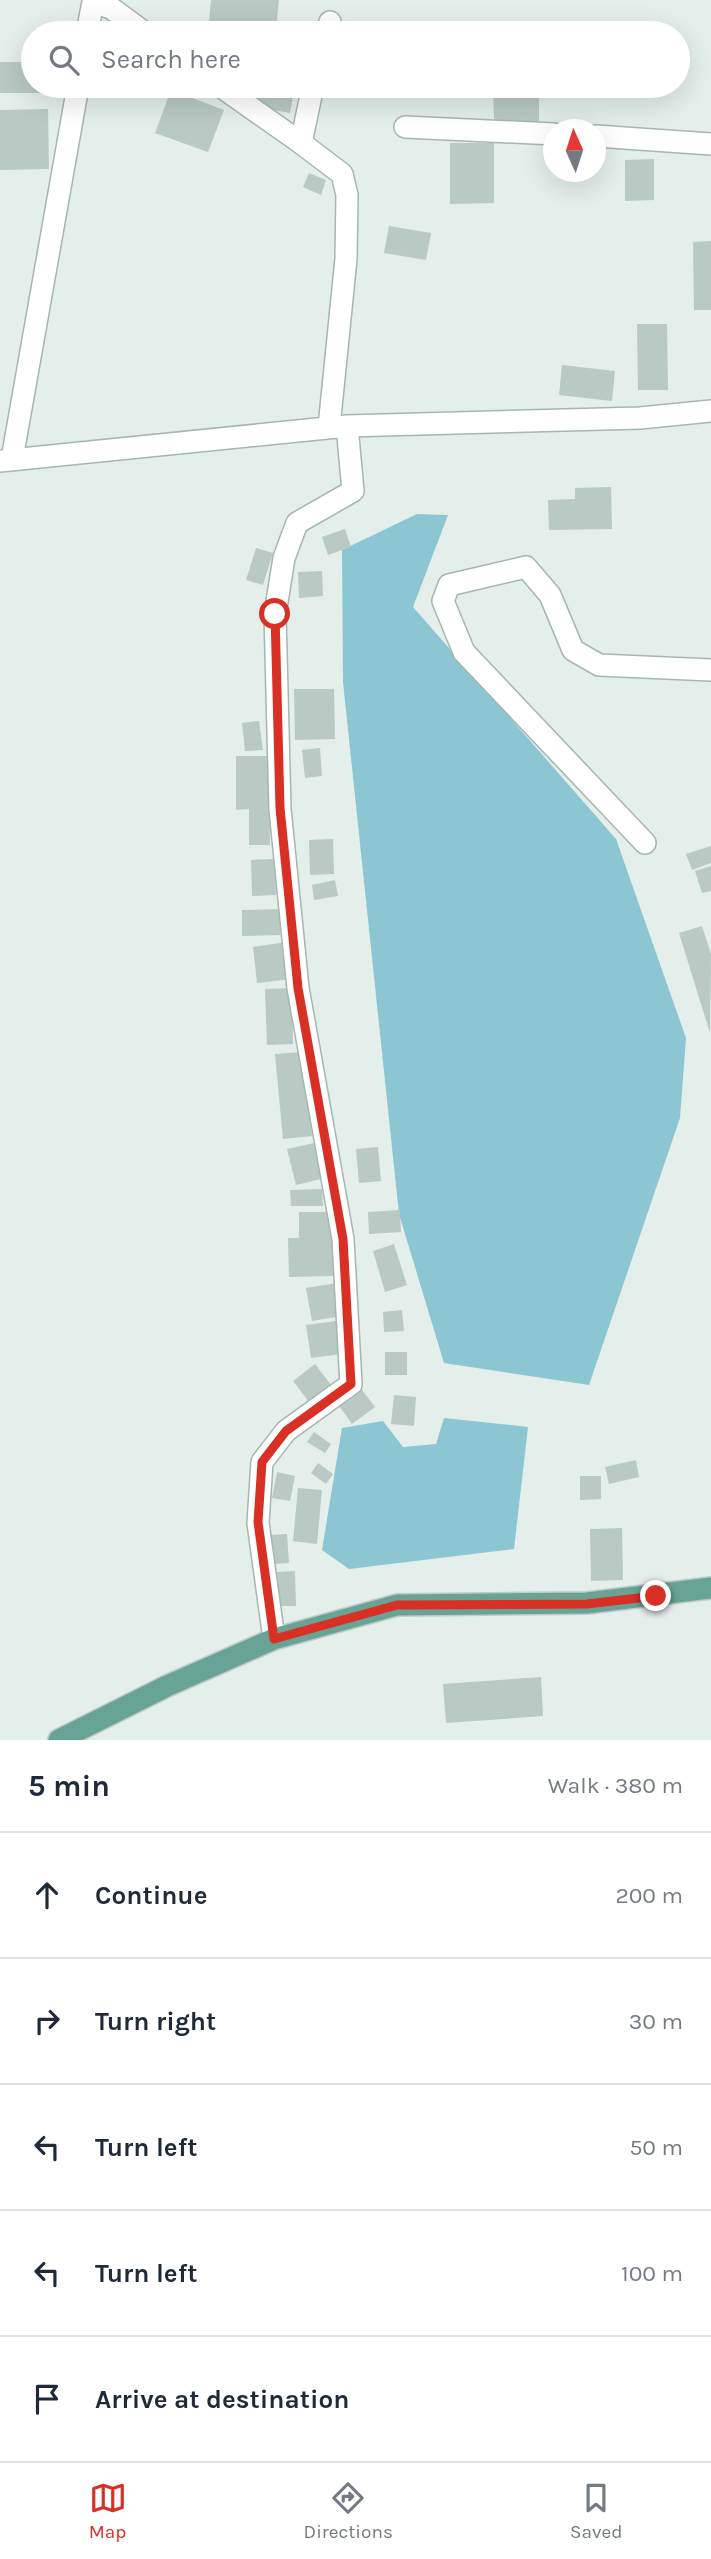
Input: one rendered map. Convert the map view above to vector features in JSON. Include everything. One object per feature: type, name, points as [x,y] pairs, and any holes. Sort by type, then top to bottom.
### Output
[{"type":"main road","points":[[59,1740],[167,1686],[274,1639],[397,1605],[587,1604],[711,1588]]},
{"type":"street","points":[[89,21],[93,2],[111,8],[129,21]]},
{"type":"street","points":[[76,98],[6,460],[338,426],[640,418],[711,411]]},
{"type":"street","points":[[237,98],[342,174],[347,194],[338,426],[353,491],[297,523],[284,558],[275,614],[280,808],[298,988],[343,1239],[351,1384],[286,1431],[262,1462],[258,1522],[274,1639]]},
{"type":"street","points":[[301,143],[310,98]]},
{"type":"street","points":[[405,127],[543,133]]},
{"type":"street","points":[[606,137],[711,144]]},
{"type":"street","points":[[645,843],[464,652],[443,601],[449,585],[526,567],[550,595],[573,650],[599,665],[711,670]]},
{"type":"water","points":[[417,514],[448,515],[413,607],[616,839],[686,1038],[680,1118],[589,1385],[444,1363],[399,1214],[343,682],[342,550]]},
{"type":"water","points":[[444,1418],[528,1427],[514,1549],[349,1569],[322,1550],[342,1428],[383,1421],[403,1447],[436,1444]]},
{"type":"building","points":[[211,0],[279,0],[277,21],[209,21]]},
{"type":"building","points":[[0,62],[21,62],[21,93],[0,93]]},
{"type":"building","points":[[168,98],[192,98],[224,110],[208,152],[155,133]]},
{"type":"building","points":[[259,98],[293,98],[290,113],[257,107]]},
{"type":"building","points":[[493,98],[539,98],[539,121],[494,122]]},
{"type":"building","points":[[48,109],[49,169],[0,170],[0,110]]},
{"type":"building","points":[[450,143],[494,143],[494,203],[450,204]]},
{"type":"building","points":[[654,159],[654,200],[625,201],[625,160]]},
{"type":"building","points":[[309,173],[326,180],[321,195],[303,187]]},
{"type":"building","points":[[389,226],[431,233],[426,260],[384,253]]},
{"type":"building","points":[[711,241],[711,310],[694,310],[693,242]]},
{"type":"building","points":[[637,324],[667,324],[668,390],[638,390]]},
{"type":"building","points":[[562,365],[615,371],[612,401],[559,395]]},
{"type":"building","points":[[611,487],[612,529],[549,530],[548,500],[575,499],[575,488]]},
{"type":"building","points":[[345,529],[351,547],[328,555],[322,537]]},
{"type":"building","points":[[256,548],[273,553],[263,585],[246,580]]},
{"type":"building","points":[[322,571],[323,596],[299,598],[298,572]]},
{"type":"building","points":[[294,689],[334,689],[335,739],[295,740]]},
{"type":"building","points":[[259,721],[263,750],[245,751],[242,723]]},
{"type":"building","points":[[320,748],[322,776],[305,778],[302,750]]},
{"type":"building","points":[[236,756],[269,756],[270,845],[249,845],[249,809],[236,810]]},
{"type":"building","points":[[333,839],[334,874],[310,875],[309,840]]},
{"type":"building","points":[[711,846],[711,863],[692,870],[686,854]]},
{"type":"building","points":[[274,859],[276,895],[252,896],[251,860]]},
{"type":"building","points":[[711,866],[711,891],[702,893],[695,871]]},
{"type":"building","points":[[335,880],[338,896],[314,900],[312,885]]},
{"type":"building","points":[[280,909],[280,935],[242,936],[242,910]]},
{"type":"building","points":[[702,926],[711,954],[710,1033],[679,933]]},
{"type":"building","points":[[287,942],[292,979],[257,983],[253,947]]},
{"type":"building","points":[[292,988],[293,1044],[267,1045],[265,989]]},
{"type":"building","points":[[303,1052],[312,1136],[283,1139],[275,1054]]},
{"type":"building","points":[[314,1143],[321,1179],[296,1185],[287,1149]]},
{"type":"building","points":[[378,1147],[381,1181],[359,1183],[356,1149]]},
{"type":"building","points":[[322,1189],[323,1206],[291,1206],[290,1190]]},
{"type":"building","points":[[400,1210],[401,1232],[369,1234],[368,1212]]},
{"type":"building","points":[[299,1212],[332,1212],[333,1276],[289,1277],[288,1238],[299,1238]]},
{"type":"building","points":[[394,1244],[407,1285],[385,1292],[373,1251]]},
{"type":"building","points":[[337,1283],[341,1316],[312,1321],[306,1288]]},
{"type":"building","points":[[402,1310],[404,1331],[384,1332],[383,1312]]},
{"type":"building","points":[[336,1321],[341,1354],[311,1358],[306,1325]]},
{"type":"building","points":[[385,1352],[407,1352],[407,1375],[385,1375]]},
{"type":"building","points":[[315,1364],[331,1385],[309,1402],[293,1381]]},
{"type":"building","points":[[359,1386],[375,1407],[352,1424],[337,1403]]},
{"type":"building","points":[[394,1395],[416,1397],[414,1426],[391,1424]]},
{"type":"building","points":[[314,1432],[331,1444],[325,1453],[307,1442]]},
{"type":"building","points":[[636,1460],[639,1477],[609,1484],[605,1467]]},
{"type":"building","points":[[318,1463],[333,1474],[326,1484],[311,1473]]},
{"type":"building","points":[[277,1472],[295,1476],[290,1501],[272,1498]]},
{"type":"building","points":[[580,1476],[601,1476],[601,1499],[580,1500]]},
{"type":"building","points":[[298,1488],[322,1490],[317,1544],[293,1541]]},
{"type":"building","points":[[622,1528],[623,1580],[591,1581],[590,1529]]},
{"type":"building","points":[[287,1534],[289,1563],[272,1564],[270,1535]]},
{"type":"building","points":[[295,1571],[296,1606],[279,1606],[277,1572]]},
{"type":"building","points":[[541,1677],[543,1716],[446,1723],[443,1684]]},
{"type":"route","points":[[275,614],[280,808],[298,988],[343,1239],[351,1384],[286,1431],[262,1462],[258,1522],[264,1582],[274,1639],[397,1605],[587,1604],[656,1596]]}]
